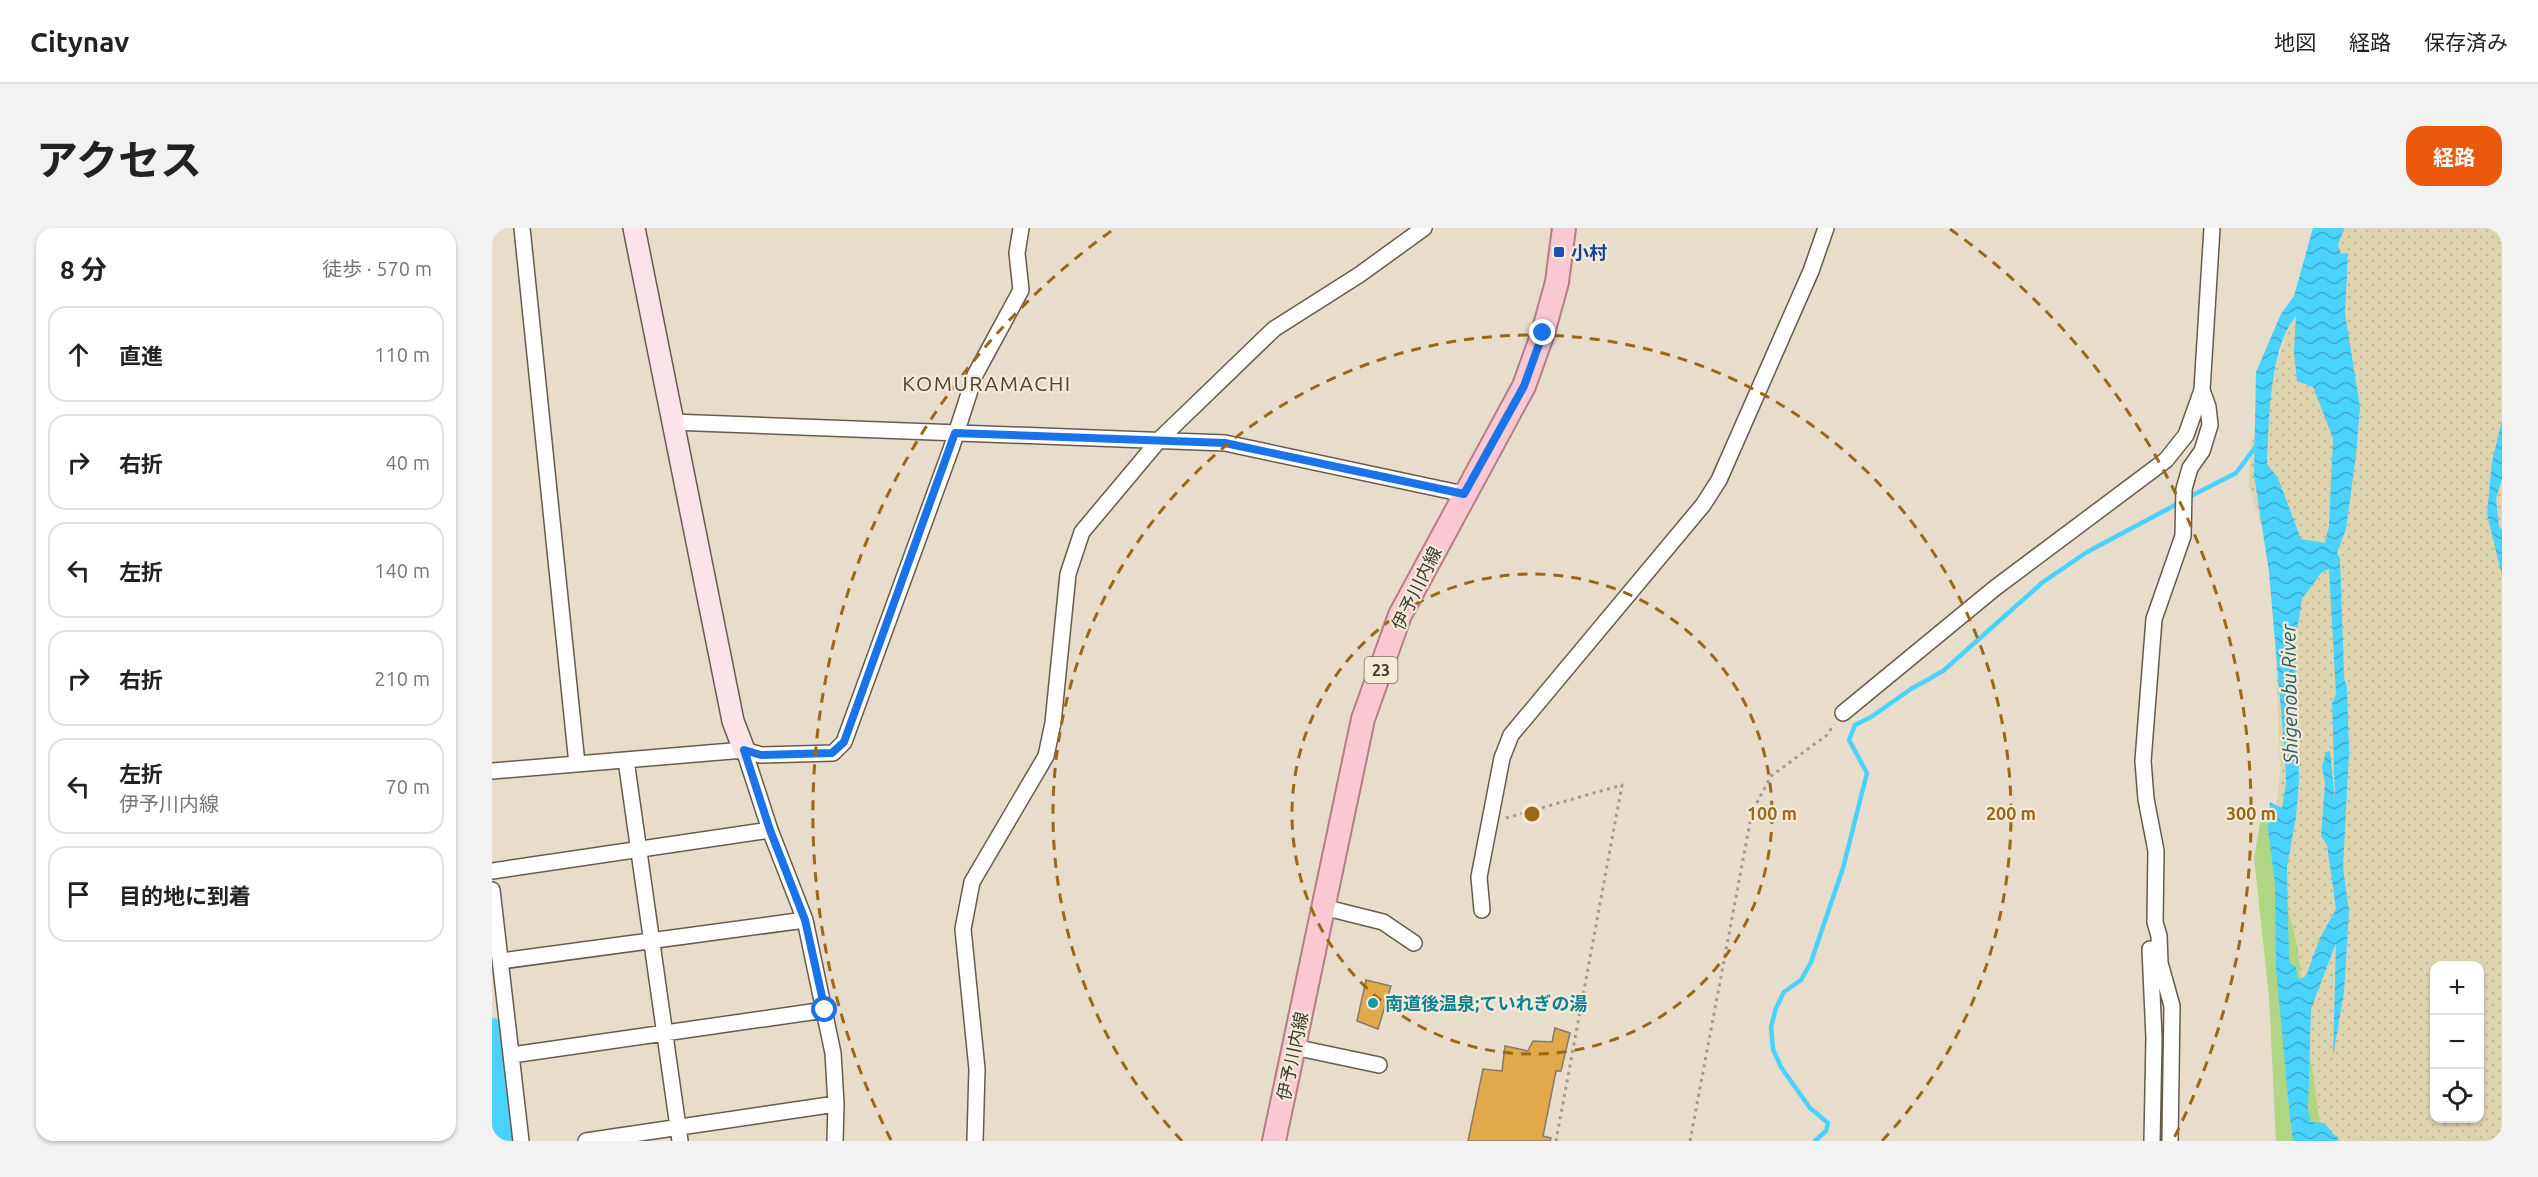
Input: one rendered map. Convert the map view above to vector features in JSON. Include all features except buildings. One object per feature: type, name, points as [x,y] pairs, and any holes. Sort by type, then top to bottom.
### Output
[{"type":"main road","name":"伊予川内線","points":[[1275,1141],[1363,719],[1400,615],[1524,386],[1543,333],[1557,282],[1564,228]]},
{"type":"street","points":[[522,228],[577,764]]},
{"type":"street","points":[[634,228],[734,720],[770,830],[805,920],[825,1010],[833,1053],[836,1104],[835,1141]]},
{"type":"street","points":[[492,771],[744,750],[761,755],[832,753],[844,742],[975,375],[1022,290],[1017,253],[1021,228]]},
{"type":"street","points":[[975,1141],[977,1069],[963,929],[972,882],[1046,756],[1053,723],[1068,574],[1082,532],[1160,439],[1274,329],[1359,275],[1424,228]]},
{"type":"street","points":[[1482,910],[1479,877],[1502,758],[1510,735],[1703,505],[1719,480],[1811,271],[1826,228]]},
{"type":"street","points":[[1843,713],[1995,588],[2166,460],[2186,435],[2202,390],[2212,228]]},
{"type":"street","points":[[2152,1141],[2154,1038],[2150,950],[2155,922],[2156,851],[2146,799],[2143,762],[2154,619],[2183,536],[2184,489],[2190,468],[2202,451],[2210,425],[2208,407],[2202,390]]},
{"type":"street","points":[[672,422],[1225,443],[1464,494]]},
{"type":"street","points":[[626,760],[680,1134]]},
{"type":"street","points":[[492,871],[770,830]]},
{"type":"street","points":[[492,891],[521,1141]]},
{"type":"street","points":[[1323,907],[1383,922],[1413,943]]},
{"type":"street","points":[[501,961],[805,920]]},
{"type":"street","points":[[2155,922],[2159,936],[2160,963],[2172,1006],[2170,1141]]},
{"type":"street","points":[[512,1055],[825,1010]]},
{"type":"street","points":[[1294,1047],[1379,1065]]},
{"type":"street","points":[[586,1141],[680,1134],[836,1104]]},
{"type":"path","points":[[1690,1141],[1752,812],[1771,776],[1827,735],[1843,713]]},
{"type":"path","points":[[1490,823],[1622,785],[1556,1141]]},
{"type":"green space","points":[[2261,817],[2274,824],[2272,848],[2298,948],[2309,1049],[2327,1141],[2276,1141],[2269,996],[2254,858]]},
{"type":"sand","points":[[2319,228],[2502,228],[2502,1141],[2327,1141],[2321,1130],[2298,948],[2272,848],[2280,772],[2273,571],[2268,546],[2249,487],[2251,446]]},
{"type":"water","name":"Shigenobu River","points":[[2313,228],[2344,228],[2338,245],[2341,254],[2348,253],[2345,313],[2360,407],[2346,529],[2337,553],[2340,558],[2344,677],[2347,688],[2349,752],[2343,868],[2349,911],[2344,992],[2333,1056],[2336,943],[2311,1009],[2308,1110],[2311,1122],[2324,1123],[2340,1141],[2293,1141],[2276,969],[2275,883],[2268,830],[2270,802],[2282,808],[2286,783],[2269,572],[2254,475],[2256,372],[2281,314],[2294,296]],"holes":[[[2296,316],[2294,353],[2297,381],[2313,387],[2333,438],[2329,526],[2325,543],[2301,539],[2278,478],[2267,464],[2275,366],[2287,330]],[[2329,569],[2336,694],[2332,703],[2335,801],[2330,751],[2326,752],[2322,767],[2325,784],[2321,836],[2327,845],[2336,909],[2320,938],[2306,976],[2298,980],[2296,967],[2289,963],[2287,867],[2296,817],[2299,781],[2295,644],[2302,599],[2321,573]]]},
{"type":"water","points":[[2502,420],[2502,479],[2496,499],[2499,527],[2502,529],[2502,576],[2487,514],[2492,462]]},
{"type":"waterway","points":[[2187,498],[2236,473],[2257,445]]},
{"type":"waterway","points":[[1815,1141],[1826,1131],[1828,1123],[1810,1108],[1781,1067],[1773,1049],[1771,1027],[1776,1008],[1784,992],[1801,980],[1811,962],[1843,868],[1867,773],[1849,740],[1855,725],[1943,671],[2043,582],[2087,552],[2179,503]]},
{"type":"waterway","points":[[492,1032],[504,1141]]},
{"type":"place","name":"小村","points":[[1559,252]]},
{"type":"place","name":"南道後温泉;ていれぎの湯","points":[[1373,1003]]},
{"type":"district","name":"KOMURAMACHI","points":[[987,383]]},
{"type":"route","points":[[825,1010],[805,920],[770,830],[744,750],[761,755],[832,753],[844,742],[955,433],[1225,443],[1464,494],[1524,386],[1543,333]]}]
